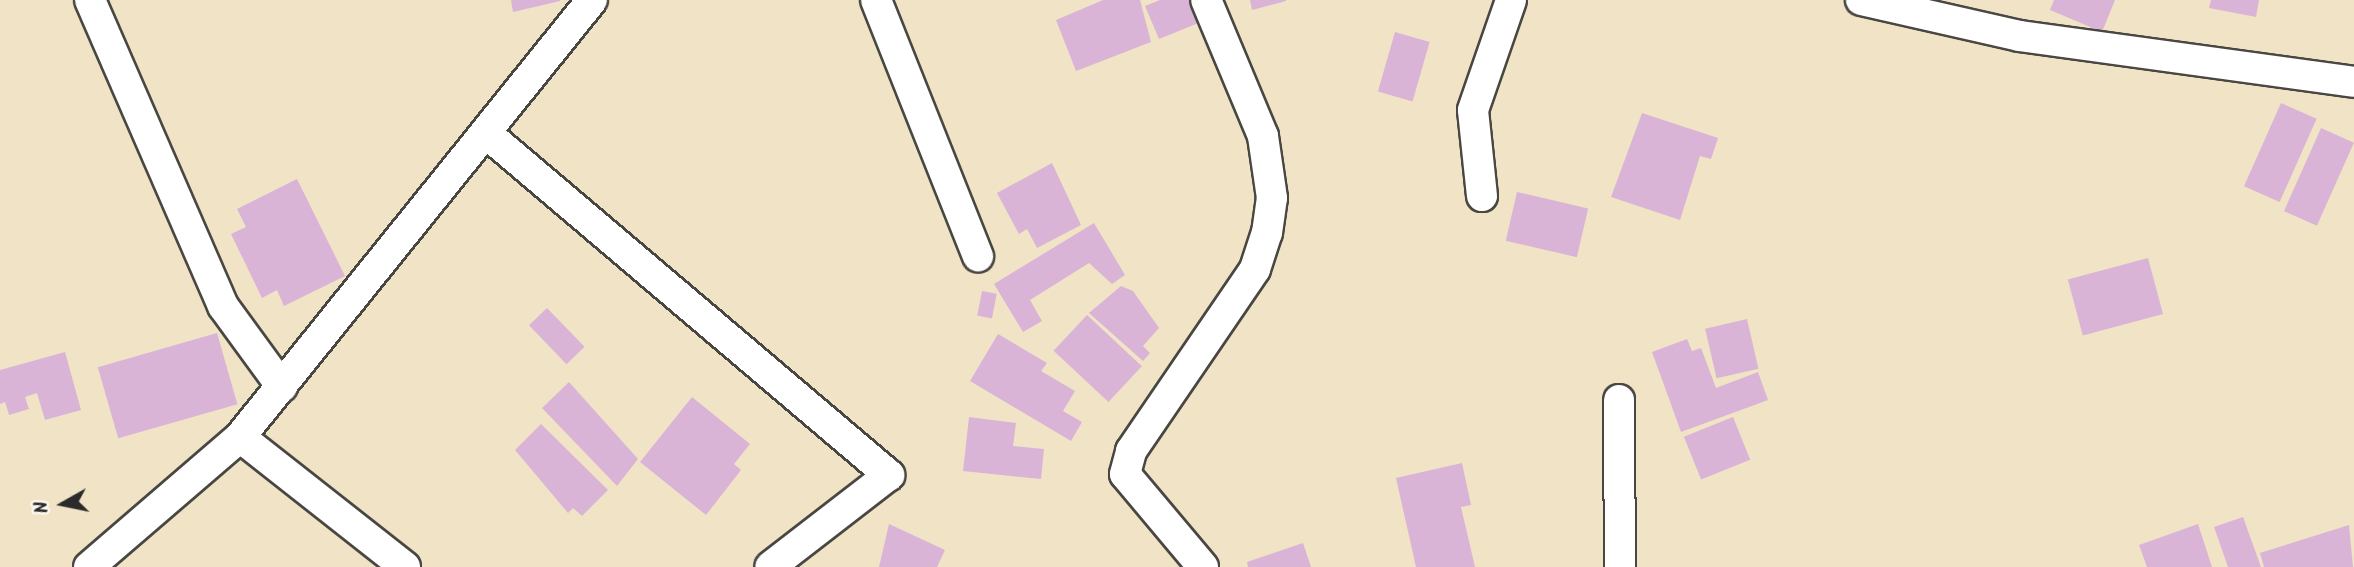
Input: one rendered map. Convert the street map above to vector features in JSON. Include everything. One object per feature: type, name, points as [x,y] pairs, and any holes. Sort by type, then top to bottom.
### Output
[{"type":"street","points":[[90,0],[223,306],[282,387]]},
{"type":"street","points":[[89,567],[240,438],[592,0]]},
{"type":"street","points":[[876,0],[978,256]]},
{"type":"street","points":[[1203,567],[1125,474],[1131,451],[1255,269],[1267,233],[1272,198],[1263,136],[1206,0]]},
{"type":"street","points":[[1482,196],[1473,110],[1511,0]]},
{"type":"street","points":[[1861,0],[2019,36],[2354,82]]},
{"type":"street","points":[[486,133],[889,475],[770,567]]},
{"type":"street","points":[[1619,400],[1620,567]]},
{"type":"street","points":[[240,438],[405,567]]},
{"type":"building","points":[[511,0],[560,0],[560,1],[513,12]]},
{"type":"building","points":[[1103,0],[1140,0],[1151,42],[1076,71],[1056,20]]},
{"type":"building","points":[[1160,0],[1198,0],[1206,20],[1159,39],[1145,6]]},
{"type":"building","points":[[1250,0],[1286,0],[1286,1],[1252,10]]},
{"type":"building","points":[[2054,0],[2115,0],[2102,32],[2050,10]]},
{"type":"building","points":[[2211,0],[2259,0],[2256,17],[2209,8]]},
{"type":"building","points":[[1395,32],[1430,42],[1413,102],[1378,92]]},
{"type":"building","points":[[2281,103],[2317,119],[2280,202],[2244,186]]},
{"type":"building","points":[[1642,113],[1718,138],[1711,159],[1700,156],[1680,220],[1611,197]]},
{"type":"building","points":[[2321,128],[2354,143],[2317,226],[2284,211]]},
{"type":"building","points":[[1052,163],[1081,225],[1037,248],[1027,229],[1019,234],[997,193]]},
{"type":"building","points":[[297,179],[345,276],[284,306],[277,290],[262,298],[231,234],[246,227],[237,209]]},
{"type":"building","points":[[1517,192],[1588,208],[1577,257],[1506,241]]},
{"type":"building","points":[[1094,223],[1125,275],[1112,284],[1089,263],[1030,300],[1042,321],[1023,332],[994,284]]},
{"type":"building","points":[[2148,258],[2163,314],[2083,336],[2068,279]]},
{"type":"building","points":[[1121,286],[1133,291],[1159,328],[1143,346],[1150,353],[1143,361],[1089,313]]},
{"type":"building","points":[[982,291],[997,294],[992,318],[977,316]]},
{"type":"building","points":[[547,308],[585,347],[567,364],[529,325]]},
{"type":"building","points":[[1087,315],[1142,366],[1108,402],[1054,351]]},
{"type":"building","points":[[1747,319],[1758,369],[1717,378],[1705,329]]},
{"type":"building","points":[[217,333],[237,404],[118,438],[98,367]]},
{"type":"building","points":[[998,334],[1047,363],[1041,371],[1075,391],[1063,411],[1082,422],[1071,441],[970,381]]},
{"type":"building","points":[[1687,339],[1692,351],[1701,348],[1716,388],[1758,372],[1768,400],[1681,432],[1652,352]]},
{"type":"building","points":[[65,352],[81,410],[45,420],[37,393],[25,397],[29,409],[9,415],[5,402],[0,404],[0,370]]},
{"type":"building","points":[[569,382],[638,459],[617,486],[542,408]]},
{"type":"building","points":[[692,397],[750,444],[734,464],[741,470],[706,515],[640,462]]},
{"type":"building","points":[[969,417],[1016,423],[1013,446],[1044,449],[1041,479],[963,471]]},
{"type":"building","points":[[1733,417],[1750,460],[1701,480],[1684,437]]},
{"type":"building","points":[[541,424],[608,490],[582,516],[573,508],[568,513],[515,450]]},
{"type":"building","points":[[1462,463],[1471,505],[1461,507],[1475,567],[1416,567],[1396,478]]},
{"type":"building","points":[[2243,517],[2261,567],[2228,567],[2214,527]]},
{"type":"building","points":[[889,524],[945,550],[937,567],[879,567]]},
{"type":"building","points":[[2198,524],[2212,567],[2147,567],[2139,545]]},
{"type":"building","points":[[2349,525],[2353,567],[2264,567],[2260,553]]},
{"type":"building","points":[[1303,543],[1311,567],[1248,567],[1247,562]]}]
